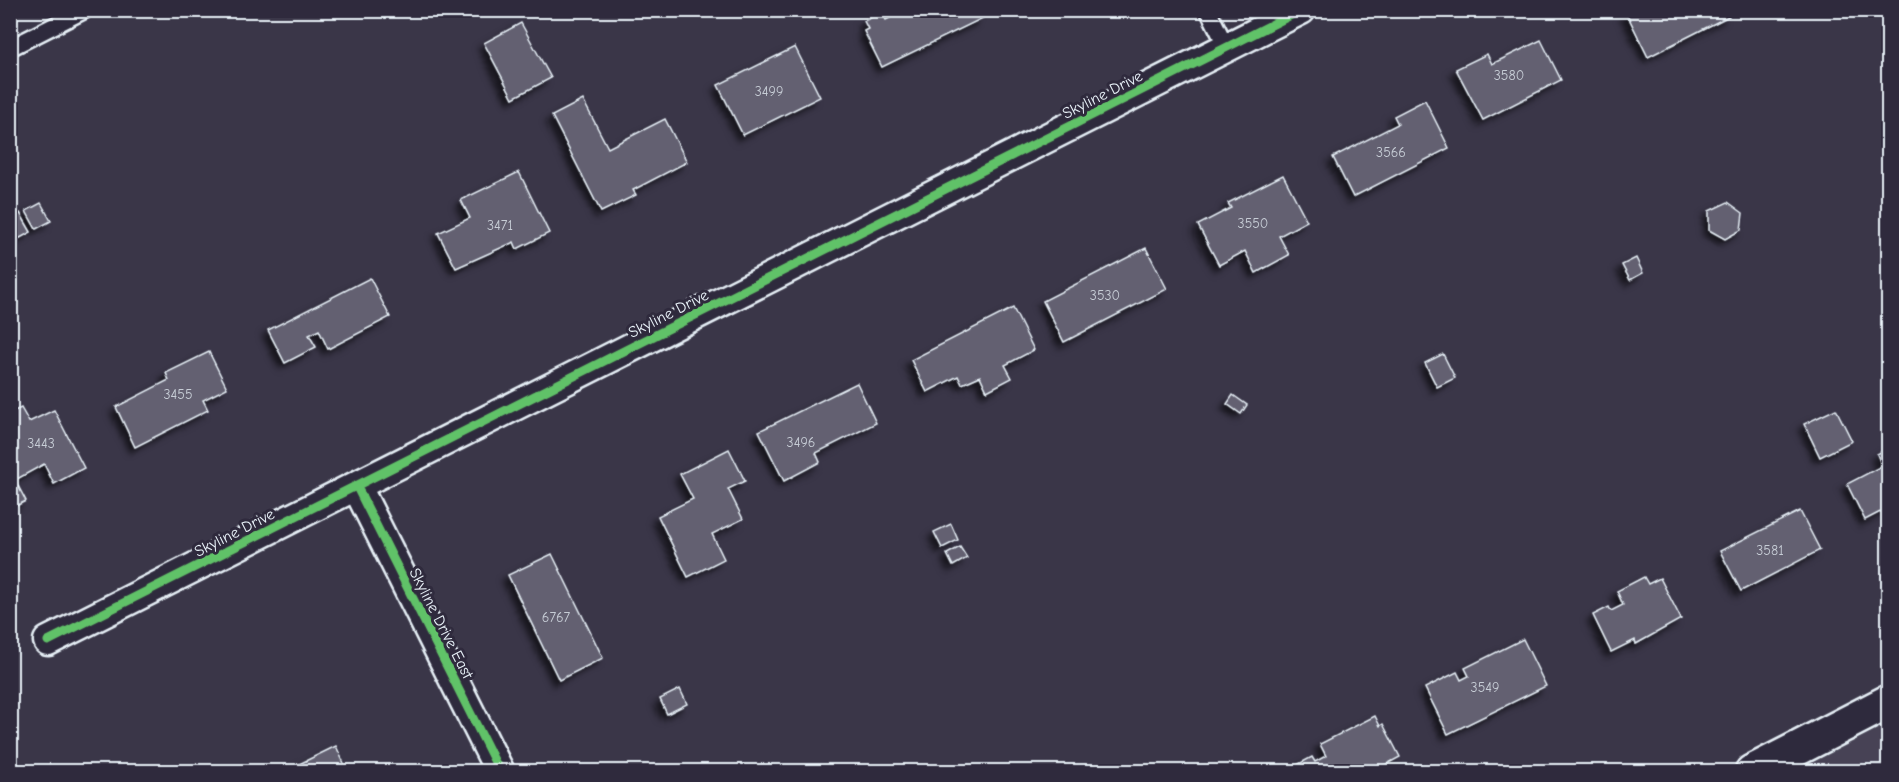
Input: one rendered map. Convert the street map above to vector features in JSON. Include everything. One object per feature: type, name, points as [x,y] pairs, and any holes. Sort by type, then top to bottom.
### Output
[{"type":"main road","points":[[1752,771],[1888,702]]},
{"type":"street","name":"Skyline Drive","points":[[48,641],[1301,10]]},
{"type":"street","name":"Skyline Drive East","points":[[357,487],[500,771]]},
{"type":"lane","points":[[10,48],[85,10]]},
{"type":"lane","points":[[1208,10],[1227,48]]},
{"type":"shaded area","points":[[1888,693],[1888,771],[1735,771]]},
{"type":"building","points":[[893,10],[979,10],[983,18],[882,67],[864,31],[868,29],[864,21],[882,12],[886,20],[890,18],[888,13]]},
{"type":"building","points":[[1625,10],[1727,10],[1729,16],[1648,57]]},
{"type":"building","points":[[521,23],[551,78],[513,98],[484,43]]},
{"type":"building","points":[[1541,40],[1561,80],[1483,120],[1456,69],[1487,54],[1492,64]]},
{"type":"building","points":[[795,47],[820,97],[743,135],[718,85]]},
{"type":"building","points":[[583,100],[608,148],[665,119],[687,162],[633,190],[636,195],[601,212],[552,116]]},
{"type":"building","points":[[1425,100],[1449,148],[1353,197],[1333,157],[1398,124],[1394,116]]},
{"type":"building","points":[[519,172],[549,233],[517,249],[514,242],[456,268],[438,233],[470,218],[461,200]]},
{"type":"building","points":[[1283,175],[1307,221],[1279,236],[1289,255],[1256,273],[1245,251],[1219,265],[1198,225],[1231,208],[1228,203]]},
{"type":"building","points":[[1728,202],[1743,213],[1741,230],[1725,239],[1709,230],[1709,211]]},
{"type":"building","points":[[41,203],[51,221],[36,229],[26,211]]},
{"type":"building","points":[[20,213],[31,232],[11,243],[10,218]]},
{"type":"building","points":[[1146,248],[1167,289],[1064,342],[1043,301]]},
{"type":"building","points":[[1636,258],[1643,273],[1630,280],[1622,265]]},
{"type":"building","points":[[370,278],[390,317],[328,349],[319,330],[309,335],[316,347],[285,363],[268,330]]},
{"type":"building","points":[[1013,308],[1034,350],[1005,365],[1012,378],[987,391],[980,376],[962,384],[958,376],[927,392],[911,360]]},
{"type":"building","points":[[209,352],[227,388],[203,400],[208,410],[135,447],[116,407],[169,380],[166,373]]},
{"type":"building","points":[[1443,354],[1455,378],[1437,387],[1425,363]]},
{"type":"building","points":[[857,383],[876,423],[816,453],[820,462],[784,481],[759,431]]},
{"type":"building","points":[[1233,395],[1247,405],[1241,414],[1227,404]]},
{"type":"building","points":[[21,408],[29,422],[54,410],[84,468],[54,484],[44,464],[15,480],[26,501],[10,509],[10,413]]},
{"type":"building","points":[[1836,409],[1852,441],[1820,457],[1804,424]]},
{"type":"building","points":[[1888,448],[1888,508],[1865,520],[1847,484],[1882,466],[1877,454]]},
{"type":"building","points":[[729,449],[745,481],[728,489],[743,519],[712,534],[724,559],[688,577],[658,516],[693,499],[680,474]]},
{"type":"building","points":[[1800,511],[1820,550],[1741,591],[1720,551]]},
{"type":"building","points":[[951,524],[958,540],[942,548],[934,532]]},
{"type":"building","points":[[960,547],[967,558],[953,566],[947,554]]},
{"type":"building","points":[[552,554],[603,658],[559,680],[508,575]]},
{"type":"building","points":[[1644,577],[1648,584],[1660,578],[1681,619],[1636,644],[1635,640],[1611,652],[1593,615],[1609,607],[1611,611],[1623,605],[1617,591]]},
{"type":"building","points":[[1523,639],[1546,686],[1448,734],[1425,688],[1457,672],[1461,680],[1469,676],[1465,668]]},
{"type":"building","points":[[680,689],[687,704],[667,714],[660,699]]},
{"type":"building","points":[[1375,716],[1380,726],[1383,724],[1400,757],[1372,772],[1365,772],[1363,767],[1354,772],[1284,772],[1312,757],[1315,762],[1326,756],[1320,744]]},
{"type":"building","points":[[336,746],[348,772],[283,772]]},
{"type":"cycle path","points":[[48,641],[1301,10]]},
{"type":"cycle path","points":[[357,487],[500,772]]}]
